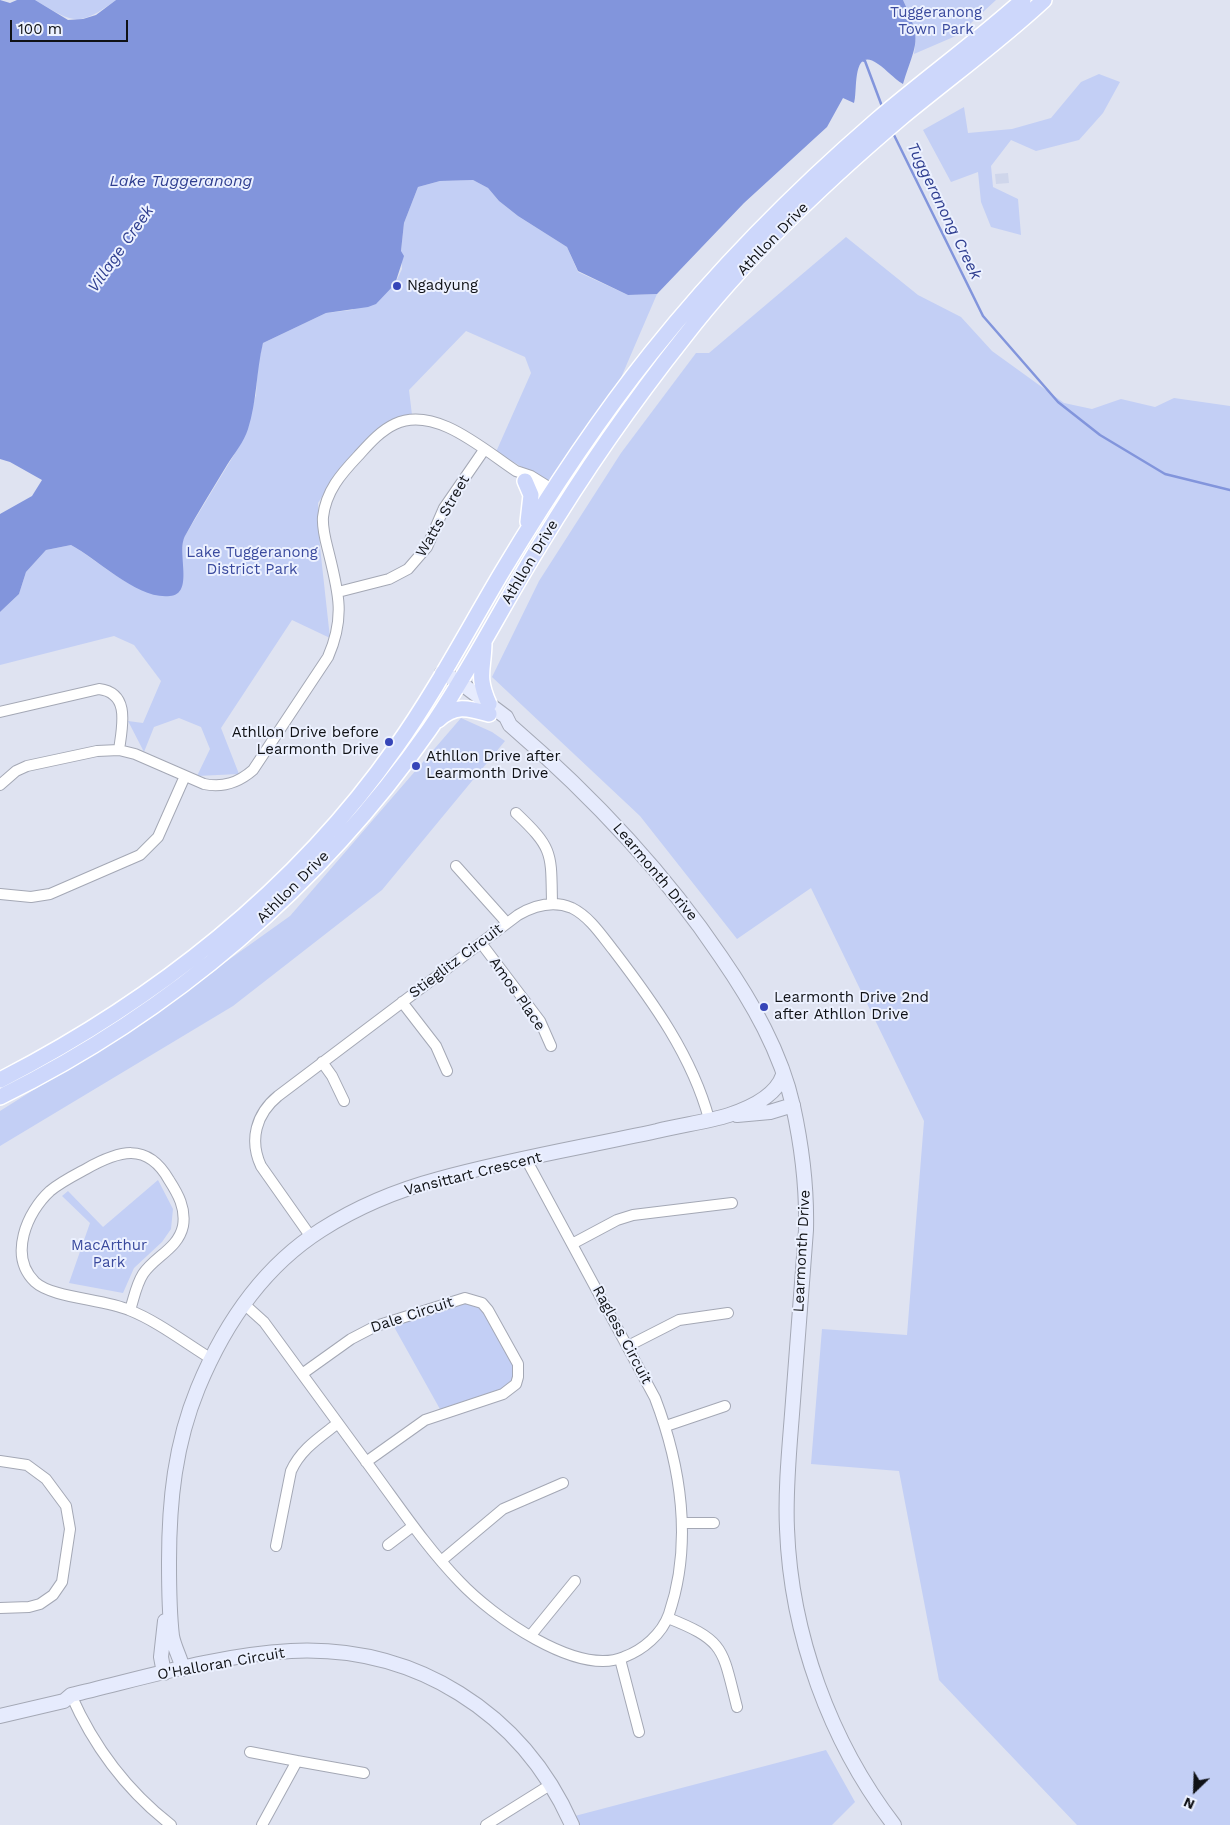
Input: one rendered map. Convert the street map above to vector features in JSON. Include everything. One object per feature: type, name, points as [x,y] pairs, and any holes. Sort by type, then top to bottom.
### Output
[{"type":"main road","name":"Athllon Drive","points":[[2,1086],[78,1055],[127,1024],[180,986],[257,924],[309,874],[398,771],[432,725],[566,503],[644,389],[687,332],[781,229],[882,125],[902,100],[1023,0]]},
{"type":"main road","name":"Athllon Drive","points":[[2,1086],[144,994],[198,953],[261,900],[328,832],[396,748],[551,493],[638,370],[690,306],[781,209],[882,125],[902,117],[1044,0]]},
{"type":"main road","points":[[521,476],[531,495],[531,509],[524,536]]},
{"type":"main road","points":[[432,725],[446,712],[455,708],[489,709],[480,680],[484,658],[484,639]]},
{"type":"street","points":[[0,785],[16,771],[27,766],[97,751],[119,750],[135,754],[204,784],[220,786],[238,781],[253,770],[328,657],[337,633],[340,616],[338,592],[323,524],[326,504],[338,478],[375,437],[400,422],[426,419],[450,428],[521,476],[531,476],[566,503]]},
{"type":"street","name":"Watts Street","points":[[338,592],[389,579],[408,569],[427,546],[444,508],[484,450]]},
{"type":"street","name":"Learmonth Drive","points":[[442,673],[489,709],[501,723],[510,725],[593,800],[671,887],[740,984],[756,1012],[783,1075],[793,1105],[797,1128],[805,1181],[806,1214],[788,1462],[787,1531],[793,1584],[809,1656],[831,1718],[863,1780],[894,1825]]},
{"type":"street","points":[[0,712],[99,689],[107,690],[118,697],[122,706],[123,715],[119,750]]},
{"type":"street","points":[[0,894],[31,897],[50,894],[140,855],[158,837],[185,776]]},
{"type":"street","points":[[516,813],[544,841],[549,853],[552,904]]},
{"type":"street","points":[[456,866],[507,923]]},
{"type":"street","name":"Stieglitz Circuit","points":[[311,1237],[256,1156],[254,1143],[257,1124],[271,1102],[481,942],[529,908],[552,904],[571,908],[587,918],[624,964],[677,1043],[692,1072],[709,1119]]},
{"type":"street","name":"Amos Place","points":[[481,942],[540,1021],[551,1046]]},
{"type":"street","points":[[402,1002],[436,1046],[447,1071]]},
{"type":"street","points":[[322,1062],[332,1076],[344,1102]]},
{"type":"street","name":"Vansittart Crescent","points":[[183,1669],[172,1635],[169,1609],[168,1530],[173,1479],[182,1433],[210,1358],[225,1332],[261,1282],[311,1237],[348,1214],[401,1192],[437,1180],[526,1159],[728,1115],[770,1094],[778,1087],[783,1075]]},
{"type":"street","name":"Vansittart Crescent","points":[[728,1115],[744,1116],[770,1112],[793,1105]]},
{"type":"street","points":[[770,1112],[786,1119],[797,1128]]},
{"type":"street","points":[[130,1310],[143,1274],[175,1243],[179,1237],[183,1221],[180,1199],[164,1170],[152,1159],[130,1152],[107,1158],[61,1183],[40,1203],[28,1222],[22,1241],[22,1256],[28,1272],[35,1282],[45,1288],[108,1302],[130,1310],[210,1358]]},
{"type":"street","name":"Ragless Circuit","points":[[244,1304],[264,1322],[441,1561],[483,1603],[531,1635],[582,1659],[597,1662],[620,1659],[647,1644],[668,1618],[677,1580],[682,1523],[677,1473],[666,1426],[655,1398],[526,1159]]},
{"type":"street","points":[[572,1244],[617,1220],[633,1215],[732,1203]]},
{"type":"street","name":"Dale Circuit","points":[[302,1374],[351,1339],[376,1326],[465,1298],[474,1299],[488,1310],[518,1364],[516,1384],[503,1394],[425,1420],[366,1462]]},
{"type":"street","points":[[628,1346],[679,1320],[728,1313]]},
{"type":"street","points":[[666,1426],[725,1406]]},
{"type":"street","points":[[276,1546],[291,1471],[296,1461],[311,1444],[338,1423]]},
{"type":"street","points":[[0,1461],[27,1465],[46,1479],[66,1506],[70,1530],[62,1582],[54,1595],[40,1604],[30,1607],[0,1608]]},
{"type":"street","points":[[441,1561],[503,1508],[563,1484]]},
{"type":"street","points":[[682,1523],[714,1523]]},
{"type":"street","points":[[388,1545],[414,1526]]},
{"type":"street","points":[[531,1635],[575,1580]]},
{"type":"street","name":"Vansittart Crescent","points":[[164,1673],[161,1657],[165,1619],[169,1609]]},
{"type":"street","points":[[668,1618],[706,1634],[718,1647],[726,1665],[737,1706]]},
{"type":"street","name":"O'Halloran Circuit","points":[[0,1716],[64,1701],[71,1695],[229,1659],[292,1651],[360,1656],[393,1662],[444,1685],[490,1714],[523,1747],[550,1785],[572,1825]]},
{"type":"street","points":[[620,1659],[639,1732]]},
{"type":"street","name":"O'Halloran Circuit","points":[[0,1706],[62,1692],[71,1695]]},
{"type":"street","points":[[71,1695],[94,1739],[111,1765],[136,1794],[171,1825]]},
{"type":"street","points":[[250,1752],[364,1774]]},
{"type":"street","points":[[262,1825],[297,1761]]},
{"type":"street","points":[[486,1825],[550,1785]]},
{"type":"shaded area","points":[[1008,173],[1009,183],[996,184],[995,174]]},
{"type":"green space","points":[[35,0],[116,0],[93,15],[76,19],[58,14]]},
{"type":"green space","name":"Tuggeranong Town Park","points":[[903,0],[996,0],[958,35],[914,54],[914,26]]},
{"type":"green space","points":[[1099,74],[1120,82],[1103,113],[1079,140],[1036,151],[1011,140],[991,166],[993,187],[1018,199],[1021,235],[991,227],[981,202],[978,172],[951,182],[923,130],[964,107],[968,133],[1012,129],[1051,118],[1081,82]]},
{"type":"green space","name":"Lake Tuggeranong District Park","points":[[473,180],[488,188],[499,201],[518,216],[567,247],[578,272],[628,295],[657,294],[617,387],[550,483],[496,452],[531,373],[525,357],[466,331],[409,390],[412,415],[390,420],[338,472],[318,503],[320,547],[330,638],[292,620],[221,728],[239,774],[197,776],[210,749],[201,727],[179,718],[154,727],[144,752],[128,721],[143,723],[161,681],[134,645],[114,636],[0,665],[0,612],[19,594],[26,572],[46,550],[71,545],[131,584],[143,590],[171,596],[182,555],[183,539],[240,445],[256,395],[258,363],[263,343],[326,313],[352,310],[395,284],[402,269],[401,251],[404,223],[418,187],[440,181]]},
{"type":"green space","points":[[846,237],[918,295],[961,317],[992,351],[1064,403],[1092,409],[1121,399],[1155,407],[1174,398],[1230,406],[1230,1825],[1077,1825],[939,1680],[899,1471],[811,1464],[822,1329],[907,1335],[924,1121],[811,888],[737,939],[640,816],[492,677],[539,581],[621,453],[696,353],[709,353]]},
{"type":"green space","points":[[461,718],[492,732],[505,741],[382,890],[233,1006],[0,1146],[0,1111],[143,1021],[290,916]]},
{"type":"green space","name":"MacArthur Park","points":[[158,1180],[173,1209],[171,1229],[162,1242],[134,1268],[123,1293],[69,1283],[90,1223],[62,1196],[68,1191],[103,1227]]},
{"type":"green space","points":[[470,1302],[480,1307],[512,1361],[512,1383],[505,1390],[441,1411],[393,1325]]},
{"type":"green space","points":[[826,1750],[855,1802],[832,1825],[574,1825],[571,1817]]},
{"type":"water","name":"Lake Tuggeranong","points":[[0,0],[10,3],[17,0],[35,0],[68,20],[83,19],[96,15],[116,0],[903,0],[913,25],[915,42],[903,84],[878,64],[869,60],[863,61],[857,73],[854,103],[843,98],[827,127],[744,203],[657,294],[628,295],[578,271],[567,247],[518,216],[499,201],[488,188],[473,180],[440,181],[418,187],[404,223],[401,251],[404,256],[395,284],[376,304],[368,307],[326,313],[263,343],[248,429],[185,536],[182,552],[184,571],[182,588],[177,594],[158,596],[132,586],[71,545],[46,550],[26,572],[19,594],[0,612],[0,514],[32,496],[42,480],[10,462],[0,459]]},
{"type":"waterway","name":"Tuggeranong Creek","points":[[862,60],[865,61],[883,109]]},
{"type":"waterway","name":"Tuggeranong Creek","points":[[893,133],[983,316],[1058,402],[1100,435],[1165,474],[1230,490]]},
{"type":"place","name":"Ngadyung","points":[[397,286]]},
{"type":"place","name":"Athllon Drive before Learmonth Drive","points":[[389,742]]},
{"type":"place","name":"Athllon Drive after Learmonth Drive","points":[[416,766]]},
{"type":"place","name":"Learmonth Drive 2nd after Athllon Drive","points":[[764,1007]]},
{"type":"water label","name":"Village Creek","points":[[121,249]]}]
